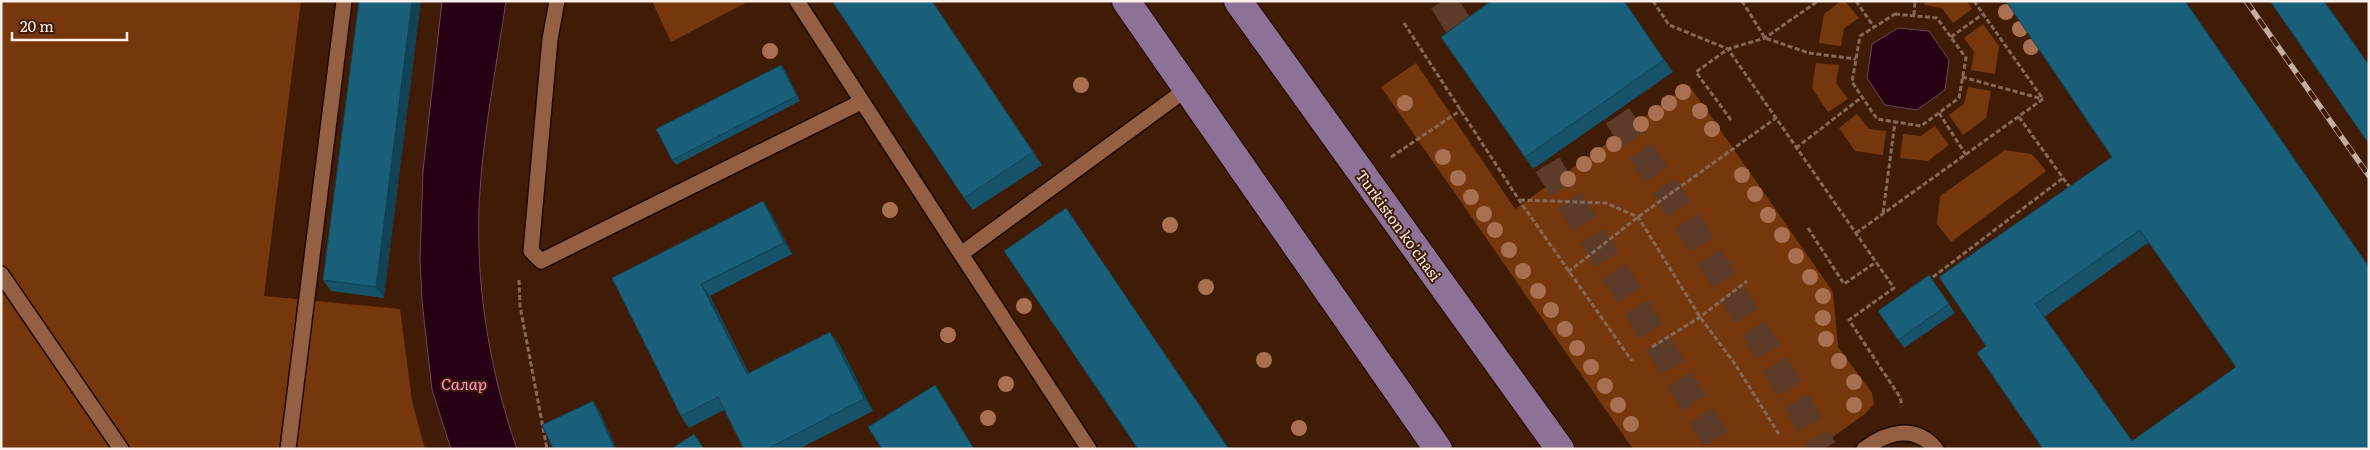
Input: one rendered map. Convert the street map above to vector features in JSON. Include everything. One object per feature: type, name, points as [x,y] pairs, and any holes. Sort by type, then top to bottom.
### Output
[{"type":"main road","points":[[1126,1],[1438,449]]},
{"type":"main road","name":"Turkiston ko'chasi","points":[[1238,1],[1560,449]]},
{"type":"lane","points":[[288,449],[344,1]]},
{"type":"lane","points":[[557,1],[550,39],[531,251],[541,261],[861,102]]},
{"type":"lane","points":[[797,1],[861,102],[1089,449]]},
{"type":"lane","points":[[961,254],[1188,88]]},
{"type":"lane","points":[[1,274],[121,449]]},
{"type":"lane","points":[[1864,449],[1882,436],[1899,432],[1908,433],[1926,440],[1936,449]]},
{"type":"path","points":[[1653,1],[1670,25],[1728,49],[1894,288],[1849,320],[1900,398],[1908,433]]},
{"type":"path","points":[[1742,1],[1765,38],[1809,53],[1856,60]]},
{"type":"path","points":[[1731,120],[1696,72],[1728,49],[1765,38],[1818,1]]},
{"type":"path","points":[[1856,1],[1874,27]]},
{"type":"path","points":[[1914,16],[1915,1]]},
{"type":"path","points":[[1974,1],[2043,99]]},
{"type":"path","points":[[1896,14],[1937,18],[1966,58],[1959,98],[1921,126],[1877,119],[1852,82],[1860,36],[1874,27],[1896,14]]},
{"type":"path","points":[[1951,37],[1983,14]]},
{"type":"path","points":[[1404,22],[1519,200],[1632,361]]},
{"type":"path","points":[[1962,77],[2043,99]]},
{"type":"path","points":[[1796,148],[1862,97]]},
{"type":"path","points":[[1856,233],[2043,99]]},
{"type":"path","points":[[1363,175],[1461,110]]},
{"type":"path","points":[[1939,114],[1966,155]]},
{"type":"path","points":[[2019,117],[2074,192]]},
{"type":"path","points":[[1568,272],[1638,217],[1776,118]]},
{"type":"path","points":[[1883,214],[1895,122]]},
{"type":"path","points":[[1933,277],[2063,178]]},
{"type":"path","points":[[1519,200],[1606,203],[1638,217],[1700,317],[1735,364],[1780,436]]},
{"type":"path","points":[[1808,228],[1844,284],[1876,262]]},
{"type":"path","points":[[519,278],[520,306],[547,449]]},
{"type":"path","points":[[1652,347],[1700,317],[1747,281]]},
{"type":"shaded area","points":[[1,1],[301,1],[264,296],[400,309],[412,401],[425,449],[1,449]]},
{"type":"shaded area","points":[[652,1],[749,1],[671,42]]},
{"type":"shaded area","points":[[1841,1],[1845,1],[1859,18],[1844,28],[1841,46],[1819,43],[1824,14]]},
{"type":"shaded area","points":[[1925,1],[1967,1],[1972,9],[1953,23],[1942,8],[1924,5]]},
{"type":"shaded area","points":[[1983,24],[1999,46],[1995,74],[1971,70],[1974,52],[1964,38]]},
{"type":"shaded area","points":[[1416,63],[1515,209],[1689,85],[1833,292],[1838,347],[1872,393],[1874,404],[1866,413],[1816,449],[1633,449],[1381,87]]},
{"type":"shaded area","points":[[1816,63],[1839,65],[1836,83],[1848,99],[1828,112],[1812,88]]},
{"type":"shaded area","points":[[1968,87],[1991,91],[1986,118],[1963,135],[1949,115],[1964,104]]},
{"type":"shaded area","points":[[1857,114],[1869,129],[1886,131],[1883,155],[1855,151],[1839,128]]},
{"type":"shaded area","points":[[1935,126],[1949,145],[1928,161],[1900,158],[1903,134],[1921,136]]},
{"type":"shaded area","points":[[2005,150],[2032,154],[2046,171],[1951,242],[1937,224],[1940,196]]},
{"type":"water","name":"Салар","points":[[442,1],[506,1],[483,156],[479,207],[479,238],[483,299],[492,360],[507,420],[517,449],[451,449],[432,390],[422,301],[420,258],[423,171]]},
{"type":"water","points":[[1898,28],[1929,31],[1949,60],[1945,90],[1917,110],[1885,105],[1867,78],[1872,44]]},
{"type":"building","points":[[359,1],[412,1],[376,287],[323,280]]},
{"type":"building","points":[[832,1],[932,1],[1033,152],[964,198]]},
{"type":"building","points":[[1491,1],[1624,1],[1664,60],[1525,157],[1441,37]]},
{"type":"building","points":[[2006,1],[2185,1],[2369,267],[2369,449],[2043,449],[1977,353],[1986,346],[1939,277],[2112,157]],"holes":[[[2140,230],[2236,367],[2132,441],[2035,304]]]},
{"type":"building","points":[[2270,1],[2324,1],[2369,65],[2369,144]]},
{"type":"building","points":[[781,65],[797,96],[672,160],[656,129]]},
{"type":"building","points":[[763,201],[784,243],[701,284],[747,374],[830,332],[864,399],[767,449],[744,449],[718,397],[681,416],[612,278]]},
{"type":"building","points":[[1066,208],[1229,449],[1138,449],[1004,251]]},
{"type":"building","points":[[1929,275],[1949,304],[1898,340],[1878,311]]},
{"type":"building","points":[[935,385],[974,449],[882,449],[868,427]]},
{"type":"building","points":[[593,401],[615,449],[553,449],[542,425]]},
{"type":"building","points":[[694,434],[704,449],[671,449]]},
{"type":"tunnel","points":[[1443,1],[1477,55]]},
{"type":"tunnel","points":[[1594,81],[1742,308],[1823,449]]},
{"type":"tunnel","points":[[1525,129],[1722,449]]},
{"type":"railway","points":[[2246,1],[2369,176]]}]
